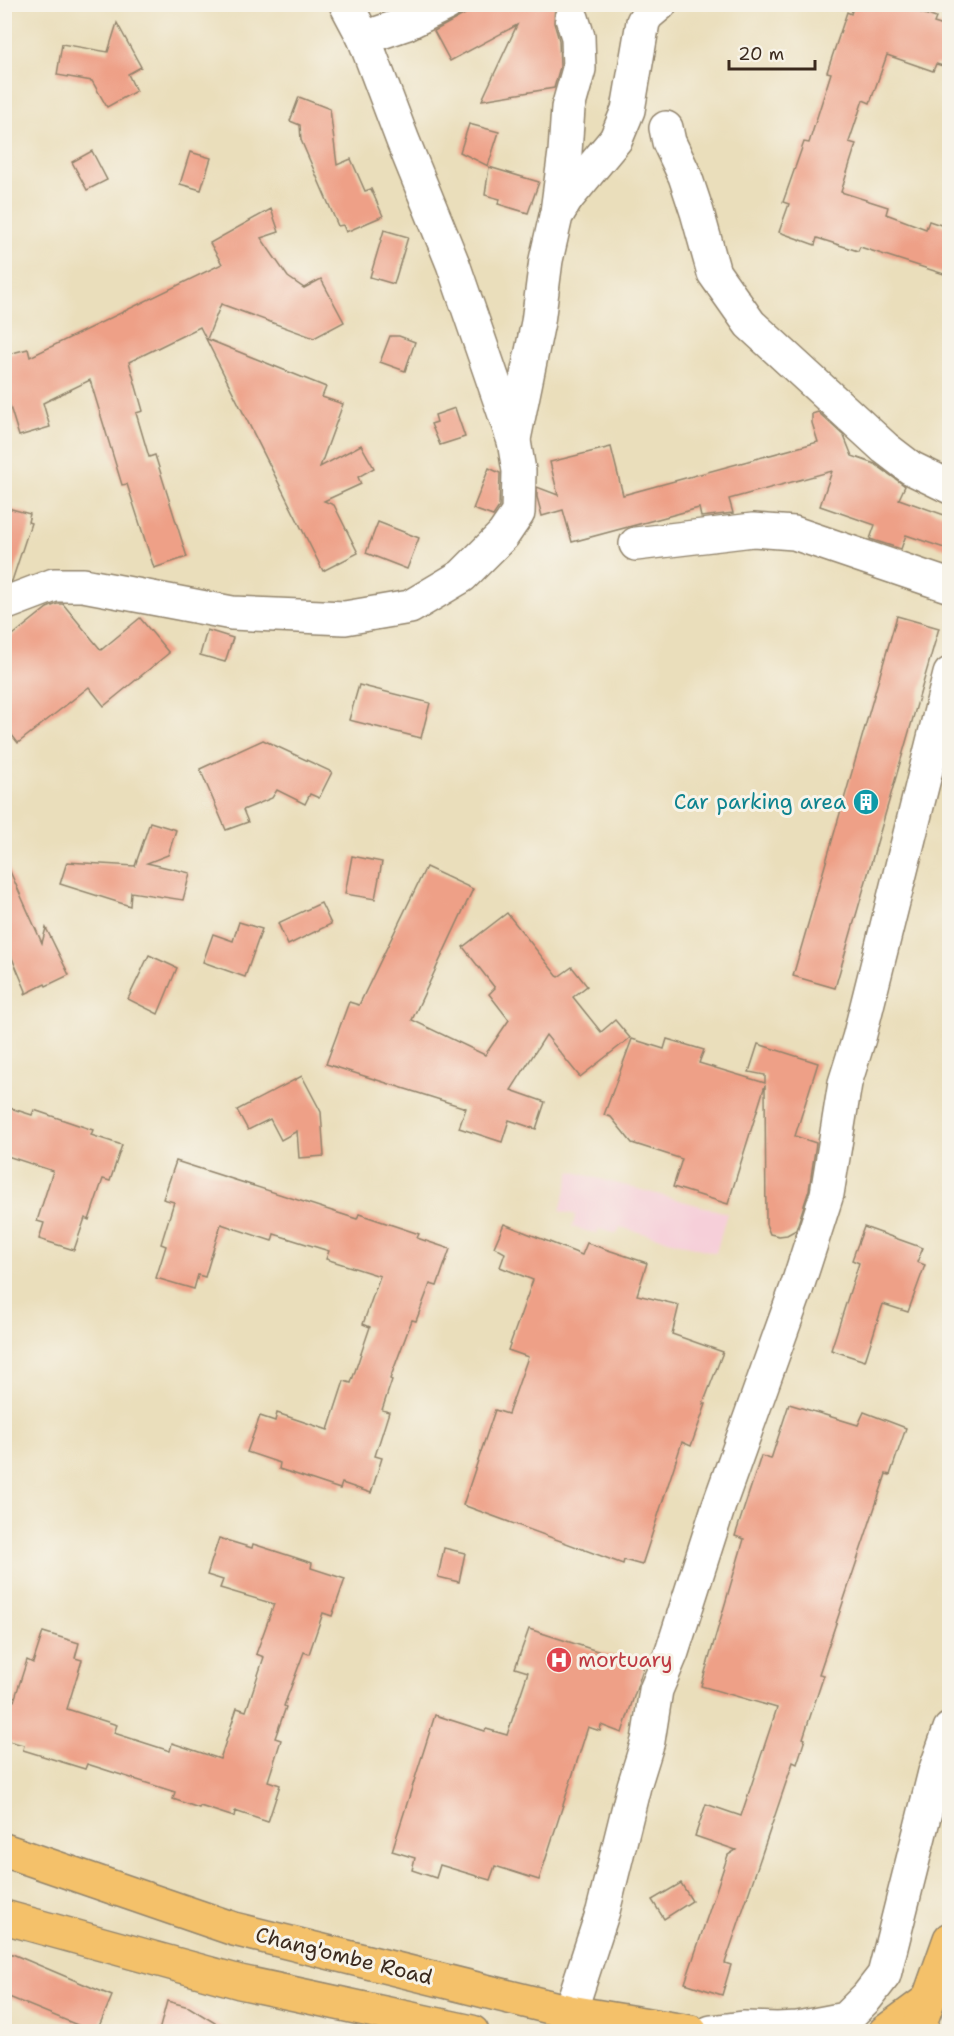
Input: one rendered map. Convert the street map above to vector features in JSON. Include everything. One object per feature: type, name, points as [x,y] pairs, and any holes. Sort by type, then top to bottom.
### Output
[{"type":"main road","name":"Chang'ombe Road","points":[[4,1850],[234,1929],[570,2012],[691,2031]]},
{"type":"main road","points":[[4,1917],[240,1982],[472,2031]]},
{"type":"main road","points":[[885,2031],[922,2016],[950,1940]]},
{"type":"street","points":[[4,604],[54,585],[83,585],[232,613],[345,618],[410,607],[462,576],[503,535],[518,513],[519,471],[514,441],[453,264],[364,38],[346,4]]},
{"type":"street","points":[[364,38],[405,24],[446,4]]},
{"type":"street","points":[[556,216],[567,198],[616,139],[628,110],[643,22],[647,15],[660,4]]},
{"type":"street","points":[[514,441],[556,216],[565,152],[568,108],[579,69],[578,37],[572,18]]},
{"type":"street","points":[[666,128],[669,142],[698,212],[714,273],[750,324],[774,349],[797,366],[885,448],[911,468],[950,487]]},
{"type":"street","points":[[636,544],[753,530],[794,533],[950,586]]},
{"type":"street","points":[[570,2012],[603,1911],[634,1786],[648,1741],[656,1690],[672,1652],[719,1506],[796,1290],[827,1194],[845,1083],[859,1038],[950,674]]},
{"type":"street","points":[[711,2031],[743,2028],[798,2028],[845,2019],[867,1997],[884,1975],[935,1772],[950,1729]]},
{"type":"shaded area","points":[[571,1171],[727,1213],[716,1253],[620,1227],[617,1234],[599,1229],[597,1234],[572,1227],[576,1215],[560,1211]]},
{"type":"building","points":[[483,4],[555,4],[554,23],[559,40],[560,67],[554,88],[482,100],[517,25],[450,61],[434,31]]},
{"type":"building","points":[[854,4],[896,4],[936,18],[934,23],[950,28],[950,68],[936,64],[933,71],[887,55],[870,103],[863,100],[849,142],[856,144],[841,192],[888,207],[886,214],[926,229],[929,221],[950,228],[950,276],[860,247],[858,251],[817,238],[815,245],[779,232],[789,204],[783,202],[804,142],[809,143],[831,73],[827,72],[847,12],[851,14]]},
{"type":"building","points":[[117,23],[141,67],[128,74],[136,91],[107,107],[92,81],[57,75],[62,44],[108,52]]},
{"type":"building","points":[[299,97],[330,109],[337,165],[351,159],[365,191],[371,189],[383,216],[346,232],[343,225],[338,226],[301,140],[300,125],[290,121]]},
{"type":"building","points":[[469,124],[499,132],[488,166],[460,152]]},
{"type":"building","points":[[92,151],[107,180],[87,190],[72,162]]},
{"type":"building","points":[[190,152],[211,158],[201,190],[180,184]]},
{"type":"building","points":[[489,167],[539,182],[528,213],[498,204],[500,199],[485,195]]},
{"type":"building","points":[[271,209],[279,232],[261,238],[288,277],[304,288],[321,279],[344,322],[314,338],[221,304],[207,339],[326,387],[322,397],[343,404],[320,467],[361,445],[374,468],[358,477],[361,484],[324,501],[334,505],[358,553],[323,571],[200,327],[129,362],[143,411],[136,413],[149,457],[155,455],[187,557],[154,568],[127,484],[122,485],[90,380],[43,403],[50,427],[19,436],[4,387],[4,355],[28,349],[30,357],[222,264],[210,243]]},
{"type":"building","points":[[384,230],[408,237],[394,284],[370,277]]},
{"type":"building","points":[[390,336],[399,336],[415,342],[405,371],[380,362]]},
{"type":"building","points":[[455,408],[465,437],[440,445],[431,424],[437,422],[435,415]]},
{"type":"building","points":[[818,412],[844,436],[852,456],[875,464],[905,486],[899,499],[950,517],[950,550],[906,535],[901,549],[870,539],[875,525],[820,506],[832,471],[729,499],[733,513],[701,517],[699,508],[572,542],[563,510],[542,516],[537,487],[558,495],[550,462],[611,447],[623,495],[818,442],[812,423],[812,414]]},
{"type":"building","points":[[489,468],[500,473],[499,507],[493,516],[473,509]]},
{"type":"building","points":[[4,507],[30,514],[28,522],[31,523],[12,581],[4,584]]},
{"type":"building","points":[[378,522],[419,538],[407,569],[366,553]]},
{"type":"building","points":[[63,604],[101,650],[140,618],[169,653],[104,706],[89,687],[18,743],[4,725],[4,642],[47,608]]},
{"type":"building","name":"Car parking area","points":[[897,616],[939,628],[835,988],[793,976]]},
{"type":"building","points":[[207,630],[233,638],[225,662],[200,655]]},
{"type":"building","points":[[359,685],[430,703],[421,738],[349,720]]},
{"type":"building","points":[[263,740],[332,772],[319,798],[310,794],[305,804],[277,790],[272,798],[243,810],[248,822],[226,830],[200,769]]},
{"type":"building","points":[[150,822],[176,830],[168,855],[147,863],[190,873],[183,900],[131,892],[130,906],[60,884],[67,862],[135,866]]},
{"type":"building","points":[[352,856],[382,862],[375,899],[345,894]]},
{"type":"building","points":[[4,858],[42,943],[46,928],[69,975],[25,994],[26,991],[4,939]]},
{"type":"building","points":[[426,867],[473,889],[412,1020],[485,1055],[509,1020],[489,994],[495,988],[463,947],[507,913],[558,977],[572,967],[587,986],[573,997],[601,1032],[615,1020],[630,1038],[580,1077],[546,1035],[511,1090],[545,1102],[536,1129],[509,1120],[502,1142],[459,1128],[466,1108],[326,1064],[349,1002],[359,1005]]},
{"type":"building","points":[[321,903],[331,924],[288,945],[278,923]]},
{"type":"building","points":[[239,922],[262,929],[245,977],[203,962],[213,934],[233,941]]},
{"type":"building","points":[[149,955],[177,968],[158,1014],[128,999]]},
{"type":"building","points":[[632,1039],[664,1049],[667,1039],[704,1050],[699,1063],[765,1083],[765,1075],[749,1072],[758,1044],[818,1063],[795,1136],[816,1143],[809,1190],[796,1230],[779,1236],[770,1234],[766,1224],[765,1085],[728,1204],[673,1187],[682,1159],[632,1143],[611,1117],[604,1115]]},
{"type":"building","points":[[302,1076],[321,1112],[324,1156],[299,1158],[297,1131],[281,1140],[270,1119],[248,1130],[237,1110]]},
{"type":"building","points":[[4,1106],[32,1115],[34,1110],[93,1130],[91,1135],[122,1145],[110,1181],[103,1179],[89,1220],[85,1218],[74,1250],[39,1239],[44,1223],[37,1221],[53,1171],[4,1155]]},
{"type":"building","points":[[176,1161],[357,1219],[359,1214],[419,1234],[417,1238],[450,1249],[437,1286],[430,1284],[416,1321],[412,1320],[390,1379],[392,1380],[382,1410],[389,1412],[375,1456],[382,1458],[371,1493],[342,1483],[340,1489],[279,1469],[280,1463],[247,1452],[260,1416],[275,1421],[277,1413],[328,1430],[344,1381],[351,1383],[370,1327],[363,1324],[380,1276],[326,1259],[329,1251],[274,1234],[272,1241],[221,1224],[205,1277],[198,1275],[194,1289],[156,1278],[166,1246],[161,1244],[174,1202],[163,1199]]},
{"type":"building","points":[[504,1224],[582,1255],[587,1243],[647,1263],[637,1295],[679,1305],[672,1334],[723,1352],[703,1404],[706,1404],[691,1446],[682,1442],[642,1565],[624,1560],[623,1564],[463,1505],[495,1410],[508,1414],[528,1357],[508,1350],[533,1280],[500,1267],[505,1253],[494,1247]]},
{"type":"building","points":[[864,1227],[923,1248],[917,1262],[925,1265],[908,1312],[883,1304],[865,1361],[831,1350],[859,1263],[852,1260]]},
{"type":"building","points":[[789,1404],[858,1425],[864,1412],[906,1428],[890,1475],[886,1474],[819,1674],[824,1675],[803,1738],[805,1739],[797,1764],[793,1762],[725,1963],[731,1965],[722,1995],[685,1983],[728,1855],[736,1850],[695,1836],[706,1804],[741,1816],[777,1708],[701,1686],[744,1539],[735,1536],[761,1456],[771,1459]]},
{"type":"building","points":[[219,1538],[252,1548],[253,1544],[312,1563],[311,1568],[345,1579],[332,1616],[323,1613],[309,1654],[304,1652],[284,1706],[286,1707],[275,1738],[281,1740],[268,1781],[280,1785],[268,1822],[235,1811],[234,1817],[200,1806],[199,1808],[173,1799],[175,1792],[87,1764],[85,1769],[23,1750],[24,1745],[4,1740],[4,1699],[14,1701],[27,1660],[33,1663],[43,1632],[79,1643],[75,1658],[82,1660],[67,1709],[117,1725],[114,1733],[170,1751],[172,1743],[220,1759],[237,1708],[246,1711],[264,1657],[256,1654],[274,1604],[220,1588],[223,1580],[207,1575]]},
{"type":"building","points":[[444,1548],[465,1553],[459,1582],[438,1577]]},
{"type":"building","points":[[529,1629],[644,1666],[622,1733],[601,1725],[600,1731],[588,1727],[539,1880],[495,1866],[490,1880],[440,1865],[436,1878],[412,1870],[415,1858],[392,1851],[435,1715],[485,1731],[486,1729],[507,1735],[528,1672],[515,1668]]},
{"type":"building","points":[[681,1883],[692,1901],[664,1919],[652,1900]]},
{"type":"building","points":[[10,1953],[112,1996],[97,2031],[92,2031],[4,1995],[4,1966]]},
{"type":"building","points":[[167,2001],[189,2007],[228,2031],[159,2031]]},
{"type":"place","name":"Car parking area","points":[[866,802]]},
{"type":"place","name":"mortuary","points":[[559,1660]]}]
